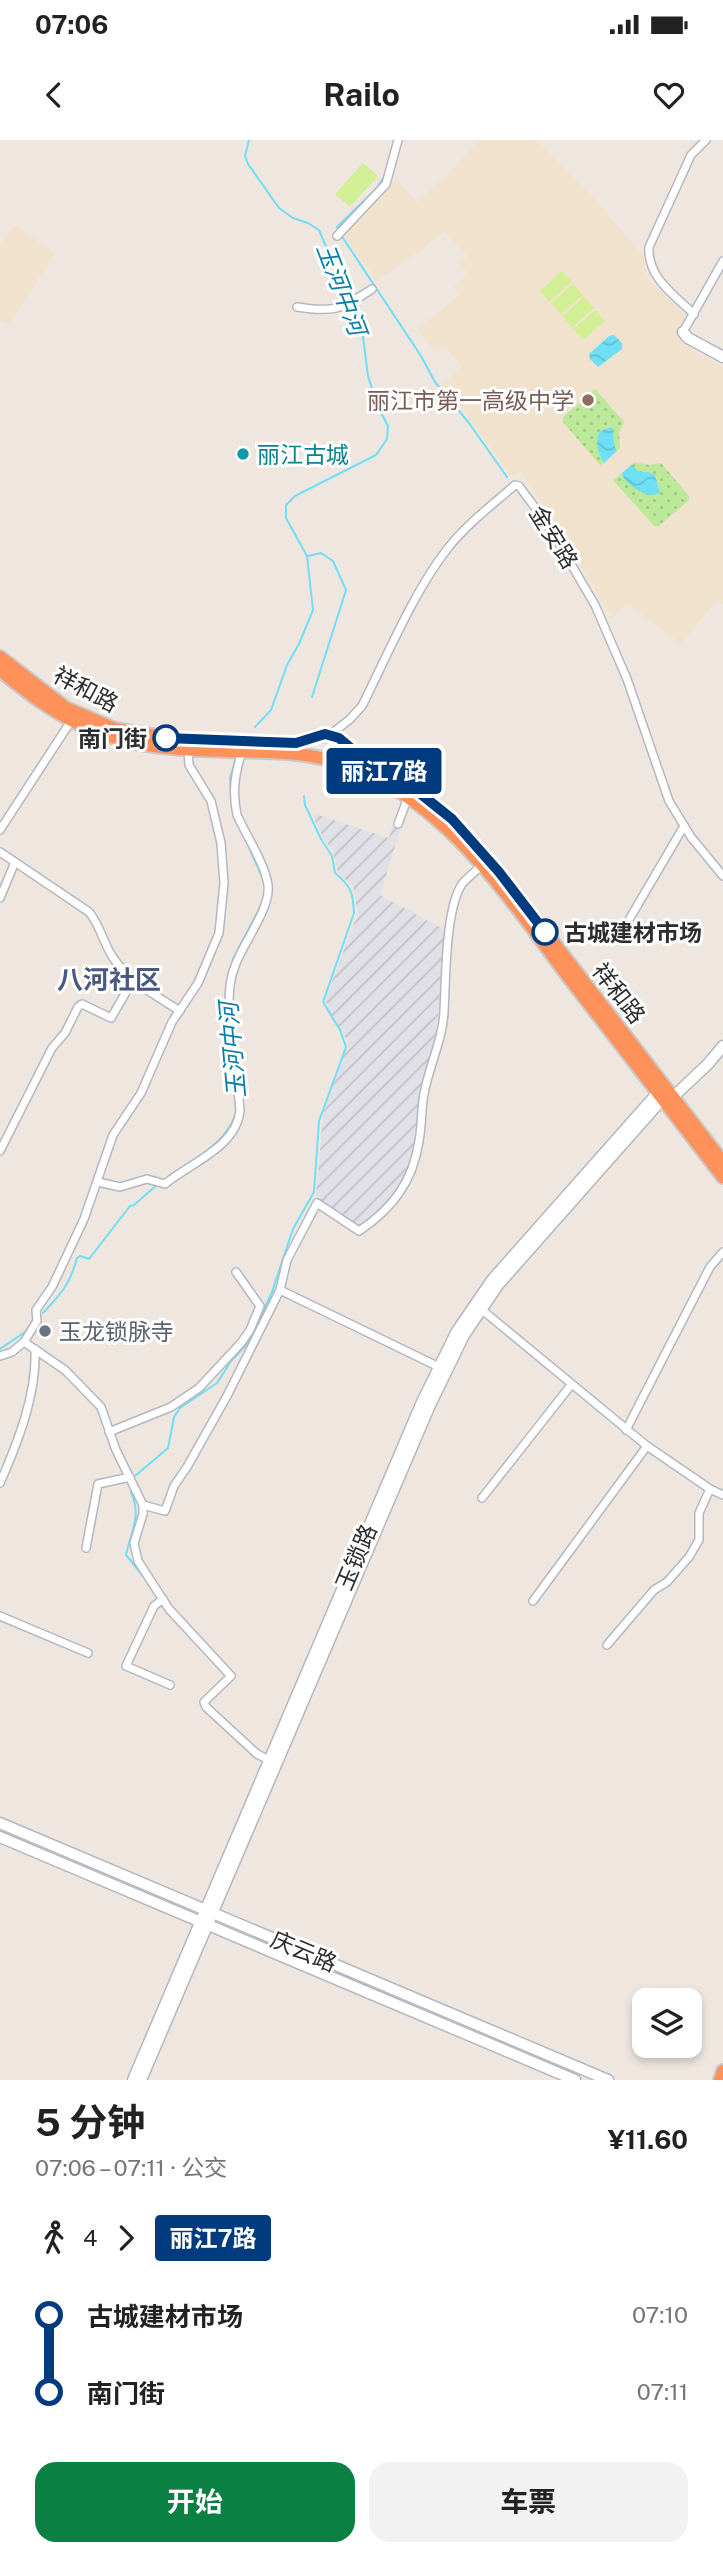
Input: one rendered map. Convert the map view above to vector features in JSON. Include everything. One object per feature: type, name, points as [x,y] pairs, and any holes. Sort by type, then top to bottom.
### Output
[{"type":"highway","name":"祥和路","points":[[0,657],[66,708],[100,724],[130,733],[180,740],[296,743],[325,734],[330,735],[339,738],[365,760],[429,800],[472,840],[665,1093],[723,1177]]},
{"type":"highway","name":"祥和路","points":[[0,670],[71,721],[128,743],[188,749],[295,752],[341,763],[408,796],[445,826],[481,866],[723,1162]]},
{"type":"highway","points":[[312,738],[310,746],[314,756]]},
{"type":"highway","points":[[341,763],[348,745]]},
{"type":"highway","points":[[720,2080],[723,2071]]},
{"type":"street","points":[[337,236],[386,184],[398,140]]},
{"type":"street","points":[[694,314],[655,275],[649,259],[649,247],[691,155],[706,140]]},
{"type":"street","points":[[723,261],[683,331],[688,338],[723,357]]},
{"type":"street","points":[[297,307],[318,310],[346,306],[372,289]]},
{"type":"street","name":"金安路","points":[[330,735],[362,705],[427,579],[445,552],[515,485],[522,488],[548,524],[595,605],[627,679],[663,788],[684,827],[723,876]]},
{"type":"street","points":[[0,831],[71,721]]},
{"type":"street","points":[[0,1356],[12,1352],[24,1342],[37,1321],[36,1310],[63,1266],[98,1182],[113,1135],[141,1093],[172,1022],[198,983],[219,933],[224,890],[219,830],[211,801],[189,765],[188,749]]},
{"type":"street","points":[[98,1182],[120,1187],[147,1179],[164,1184],[222,1143],[236,1127],[240,1110],[229,988],[236,963],[267,900],[268,888],[266,877],[235,806],[233,779],[242,751]]},
{"type":"street","points":[[398,824],[408,796]]},
{"type":"street","points":[[630,918],[684,827]]},
{"type":"street","points":[[0,852],[89,912],[110,953],[133,980],[180,1011]]},
{"type":"street","points":[[0,898],[15,862]]},
{"type":"street","points":[[144,1505],[164,1511],[174,1486],[227,1396],[280,1290],[287,1260],[317,1203],[359,1231],[396,1200],[407,1182],[417,1154],[424,1094],[444,1014],[452,918],[462,885],[481,866]]},
{"type":"street","points":[[0,1151],[52,1048],[65,1033],[78,1007],[82,1003],[111,1018],[133,980]]},
{"type":"street","points":[[665,1093],[708,1064],[723,1046]]},
{"type":"street","name":"玉锁路","points":[[141,2080],[209,1911],[454,1353],[510,1269],[665,1093]]},
{"type":"street","name":"玉锁路","points":[[209,1911],[269,1760],[439,1367],[468,1314],[504,1264],[665,1093]]},
{"type":"street","points":[[626,1430],[709,1267],[723,1252]]},
{"type":"street","points":[[109,1432],[171,1407],[190,1395],[241,1343],[260,1306],[236,1272]]},
{"type":"street","points":[[280,1290],[439,1367]]},
{"type":"street","points":[[481,1309],[626,1430],[710,1489],[723,1495]]},
{"type":"street","points":[[24,1342],[65,1370],[101,1407],[109,1432],[144,1505],[134,1543],[135,1552],[169,1609],[231,1676],[204,1702],[206,1707],[257,1754],[269,1760]]},
{"type":"street","points":[[0,1483],[21,1428],[36,1369],[35,1349]]},
{"type":"street","points":[[482,1498],[571,1385]]},
{"type":"street","points":[[533,1601],[648,1446]]},
{"type":"street","points":[[86,1548],[98,1484],[130,1477]]},
{"type":"street","points":[[607,1645],[654,1590],[667,1582],[689,1557],[699,1540],[699,1513],[710,1489]]},
{"type":"street","points":[[163,1599],[154,1606],[126,1666],[170,1685]]},
{"type":"street","points":[[0,1616],[88,1653]]},
{"type":"street","name":"庆云路","points":[[0,1823],[608,2080]]},
{"type":"street","name":"庆云路","points":[[0,1837],[575,2080]]},
{"type":"street","name":"玉锁路","points":[[133,2080],[204,1923]]},
{"type":"shaded area","name":"丽江市第一高级中学","points":[[480,140],[535,140],[586,189],[644,256],[647,278],[687,317],[679,335],[695,352],[723,367],[723,604],[717,600],[681,644],[627,603],[612,619],[563,534],[520,471],[511,476],[467,415],[441,386],[462,367],[444,345],[436,352],[417,330],[460,294],[454,286],[468,274],[459,264],[467,256],[444,231],[418,254],[377,281],[343,234],[397,179],[417,202]]},
{"type":"shaded area","points":[[15,225],[55,253],[9,325],[0,319],[0,244]]},
{"type":"shaded area","points":[[315,814],[389,838],[393,825],[401,827],[380,895],[447,931],[433,1059],[419,1105],[415,1146],[407,1176],[393,1198],[359,1226],[316,1198],[323,1114],[348,1042],[327,1008],[328,1004],[324,1002],[358,913],[353,886],[338,873],[333,851],[324,839],[314,818]]},
{"type":"green space","points":[[363,163],[378,176],[350,207],[335,194]]},
{"type":"green space","points":[[562,271],[572,282],[549,302],[540,291]]},
{"type":"green space","points":[[573,284],[583,295],[561,314],[551,303]]},
{"type":"green space","points":[[584,297],[594,308],[572,327],[562,316]]},
{"type":"green space","points":[[596,310],[605,321],[583,340],[573,329]]},
{"type":"green space","points":[[595,389],[624,422],[619,433],[620,448],[617,451],[611,427],[602,430],[598,447],[604,463],[601,466],[563,422],[563,417]]},
{"type":"green space","points":[[634,462],[649,465],[661,463],[689,496],[689,500],[658,527],[654,526],[613,480],[621,474],[660,493],[655,475],[640,472],[631,465]]},
{"type":"water","points":[[614,335],[622,343],[622,349],[598,367],[589,354],[609,336]]},
{"type":"water","points":[[611,427],[617,451],[604,463],[597,439],[600,431]]},
{"type":"water","points":[[631,465],[640,472],[655,475],[660,493],[643,493],[628,483],[621,474]]},
{"type":"waterway","name":"玉河中河","points":[[249,140],[245,156],[248,164],[279,208],[319,230],[349,300]]},
{"type":"waterway","points":[[339,230],[337,227],[377,188],[385,175]]},
{"type":"waterway","points":[[341,235],[421,356],[435,382],[469,423],[507,477]]},
{"type":"waterway","name":"玉河中河","points":[[255,727],[271,710],[287,665],[313,610],[307,556],[286,518],[286,505],[295,496],[376,455],[387,439],[388,426],[378,407],[368,376],[363,337],[351,305]]},
{"type":"waterway","points":[[308,556],[321,553],[333,561],[346,590],[312,697]]},
{"type":"waterway","name":"玉河中河","points":[[231,798],[230,778],[236,758]]},
{"type":"waterway","points":[[135,1476],[168,1448],[174,1417],[180,1408],[217,1383],[231,1361],[249,1342],[272,1292],[293,1229],[314,1192],[319,1121],[346,1047],[340,1030],[323,1002],[354,913],[350,890],[335,873],[332,856],[305,805],[304,796]]},
{"type":"waterway","name":"玉河中河","points":[[244,836],[263,879]]},
{"type":"waterway","name":"玉河中河","points":[[227,982],[233,959],[262,904]]},
{"type":"waterway","name":"玉河中河","points":[[163,1181],[214,1145],[235,1116]]},
{"type":"waterway","name":"玉河中河","points":[[43,1313],[64,1288],[77,1258],[80,1256],[89,1259],[130,1206],[158,1184]]},
{"type":"waterway","name":"玉河中河","points":[[0,1349],[25,1332],[32,1323]]},
{"type":"waterway","points":[[131,1492],[136,1517],[126,1555],[148,1582]]},
{"type":"bus line","name":"丽江7路","points":[[166,738],[296,743],[325,734],[339,738],[365,760],[404,782],[452,819],[499,872],[545,932]]},
{"type":"place","name":"丽江市第一高级中学","points":[[588,400]]},
{"type":"place","name":"丽江古城","points":[[243,454]]},
{"type":"place","name":"南门街","points":[[166,738]]},
{"type":"place","name":"古城建材市场","points":[[545,932]]},
{"type":"place","name":"玉龙锁脉寺","points":[[45,1331]]},
{"type":"district","name":"八河社区","points":[[109,979]]}]
